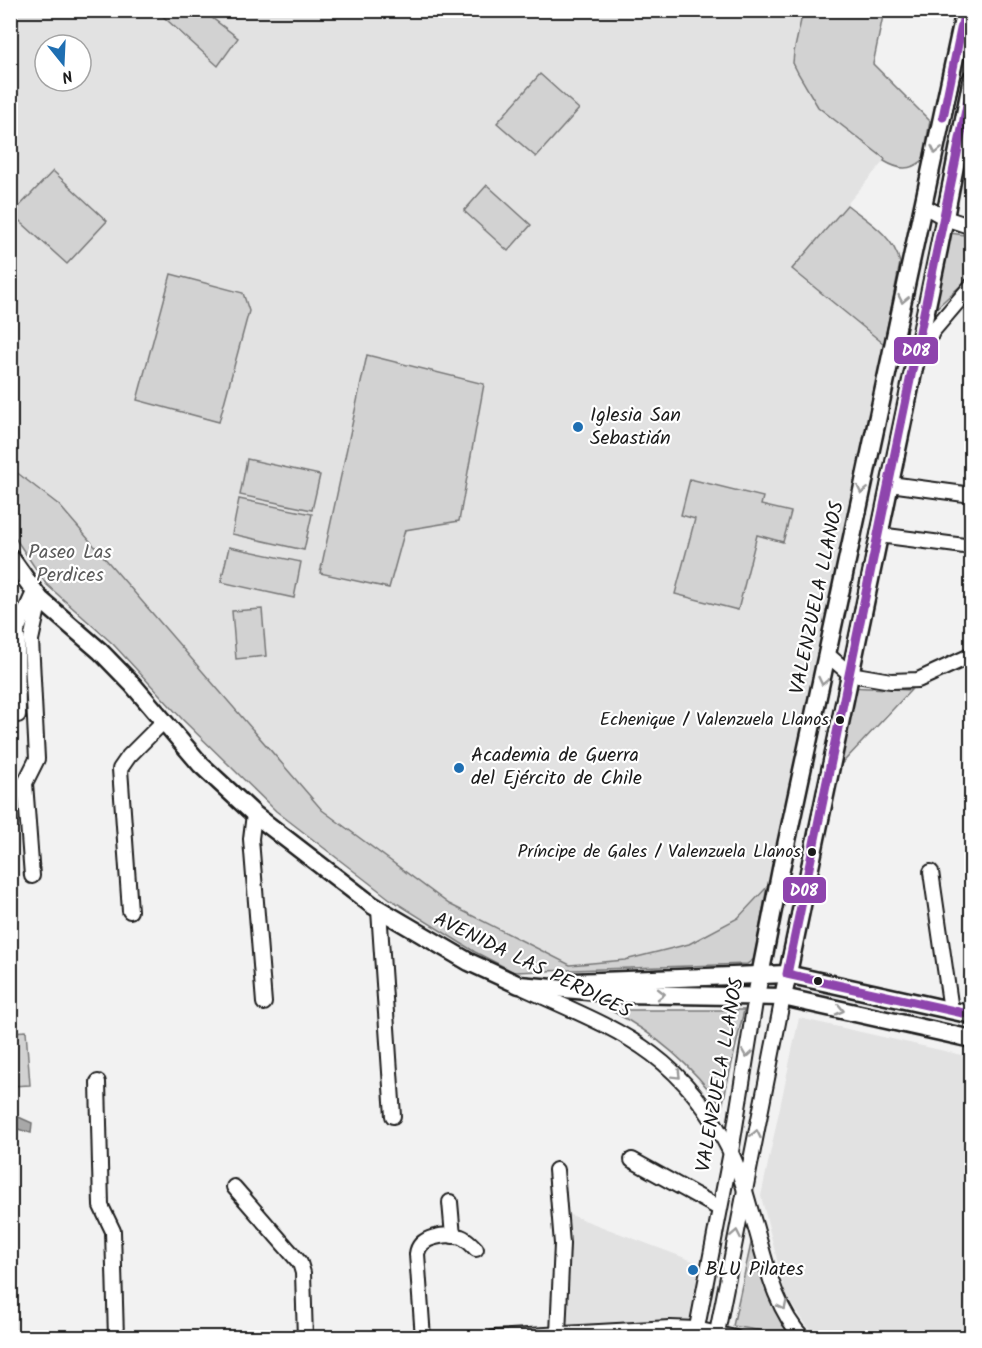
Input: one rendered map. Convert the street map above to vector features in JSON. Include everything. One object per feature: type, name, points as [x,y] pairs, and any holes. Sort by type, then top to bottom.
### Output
[{"type":"main road","name":"VALENZUELA LLANOS","points":[[756,996],[965,10]]},
{"type":"main road","points":[[783,997],[972,78]]},
{"type":"main road","name":"AVENIDA LAS PERDICES","points":[[10,557],[37,595],[100,651],[133,685],[201,765],[254,814],[315,864],[379,910],[469,962],[519,985]]},
{"type":"main road","points":[[519,985],[788,974],[972,1015]]},
{"type":"main road","points":[[519,985],[622,994],[783,997],[972,1039]]},
{"type":"street","points":[[924,206],[945,218],[972,227]]},
{"type":"street","points":[[909,393],[932,332],[972,285]]},
{"type":"street","points":[[890,484],[972,495]]},
{"type":"street","points":[[879,535],[972,547]]},
{"type":"street","points":[[18,715],[17,630],[37,595]]},
{"type":"street","points":[[32,876],[25,783],[37,759],[31,640],[37,595]]},
{"type":"street","points":[[828,656],[850,674],[891,681],[918,680],[972,655]]},
{"type":"street","points":[[130,911],[120,769],[129,756],[163,722]]},
{"type":"street","points":[[254,814],[251,839],[264,1003]]},
{"type":"street","points":[[931,872],[951,1010]]},
{"type":"street","points":[[379,910],[393,1116]]},
{"type":"street","name":"AVENIDA LAS PERDICES","points":[[519,985],[594,1018],[647,1049],[688,1086],[731,1152],[781,1304],[803,1338]]},
{"type":"street","name":"VALENZUELA LLANOS","points":[[695,1333],[731,1152],[756,996]]},
{"type":"street","points":[[717,1335],[783,997]]},
{"type":"street","points":[[98,1082],[101,1206],[113,1232],[116,1338]]},
{"type":"street","points":[[632,1160],[719,1208]]},
{"type":"street","points":[[556,1170],[562,1244],[558,1334]]},
{"type":"street","points":[[234,1187],[300,1263],[303,1273],[305,1338]]},
{"type":"street","points":[[450,1202],[453,1236]]},
{"type":"street","points":[[423,1338],[418,1249],[427,1240],[453,1236],[464,1238],[476,1249]]},
{"type":"street","points":[[494,1338],[670,1328],[735,1338]]},
{"type":"shaded area","points":[[10,11],[884,11],[873,64],[923,115],[792,269],[884,344],[767,887],[738,918],[689,944],[625,960],[570,965],[449,904],[322,810],[59,505],[11,468]]},
{"type":"shaded area","points":[[799,1018],[971,1057],[971,1337],[815,1337],[786,1296],[761,1196]]},
{"type":"shaded area","points":[[14,1115],[32,1123],[31,1133],[11,1127],[11,1118]]},
{"type":"shaded area","points":[[568,1214],[701,1264],[691,1322],[565,1328]]},
{"type":"green space","points":[[157,11],[203,11],[238,38],[218,66]]},
{"type":"green space","points":[[803,11],[884,11],[873,64],[930,121],[923,160],[918,164],[909,168],[900,168],[889,164],[818,107],[793,63]]},
{"type":"green space","points":[[540,74],[579,109],[536,157],[497,123]]},
{"type":"green space","points":[[53,171],[107,221],[67,264],[12,214]]},
{"type":"green space","points":[[487,185],[531,225],[508,251],[464,211]]},
{"type":"green space","points":[[847,205],[886,237],[897,253],[900,263],[884,344],[792,269]]},
{"type":"green space","points":[[950,233],[971,236],[971,276],[932,312]]},
{"type":"green space","points":[[171,274],[243,293],[249,311],[219,422],[137,400]]},
{"type":"green space","points":[[367,355],[484,384],[459,521],[405,530],[389,588],[320,573]]},
{"type":"green space","points":[[247,459],[320,475],[312,510],[240,495]]},
{"type":"green space","name":"Paseo Las Perdices","points":[[11,468],[59,505],[322,810],[449,904],[570,965],[625,960],[689,944],[738,918],[767,887],[754,959],[747,964],[514,972],[475,952],[390,899],[276,811],[183,720],[113,644],[46,584],[11,532]]},
{"type":"green space","points":[[690,479],[763,497],[761,505],[791,512],[783,542],[757,535],[738,610],[675,594],[695,519],[681,515]]},
{"type":"green space","points":[[239,499],[312,514],[304,550],[232,534]]},
{"type":"green space","points":[[229,547],[301,562],[294,598],[221,582]]},
{"type":"green space","points":[[262,609],[266,656],[236,659],[232,611]]},
{"type":"green space","points":[[848,687],[911,690],[832,774]]},
{"type":"green space","points":[[610,1010],[744,1010],[722,1107],[686,1064],[643,1029]]},
{"type":"green space","points":[[26,1031],[30,1085],[11,1086],[11,1032]]},
{"type":"green space","points":[[752,1239],[796,1337],[733,1326]]},
{"type":"transit line","name":"D08","points":[[943,117],[965,10]]},
{"type":"transit line","name":"D08","points":[[972,81],[787,974],[972,1015]]},
{"type":"place","name":"Iglesia San Sebastián","points":[[578,427]]},
{"type":"place","name":"Echenique / Valenzuela Llanos","points":[[840,720]]},
{"type":"place","name":"Academia de Guerra del Ejército de Chile","points":[[459,768]]},
{"type":"place","name":"Príncipe de Gales / Valenzuela Llanos","points":[[812,852]]},
{"type":"place","name":"BLU Pilates","points":[[693,1270]]}]
